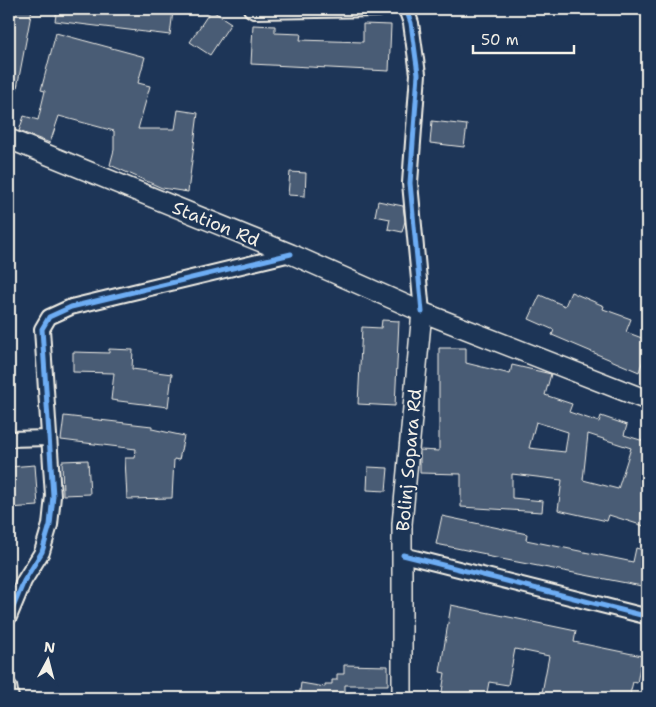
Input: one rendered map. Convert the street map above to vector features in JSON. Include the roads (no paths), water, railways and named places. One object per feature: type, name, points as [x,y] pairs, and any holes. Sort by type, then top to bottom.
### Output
[{"type":"main road","name":"Station Rd","points":[[9,139],[291,254],[422,312],[647,400]]},
{"type":"main road","name":"Bolinj Sopara Rd","points":[[402,698],[402,524],[422,312]]},
{"type":"street","points":[[251,9],[254,11],[379,9]]},
{"type":"street","points":[[406,9],[411,23],[418,74],[410,183],[422,312]]},
{"type":"street","points":[[9,617],[24,581],[42,552],[50,525],[53,496],[42,329],[49,317],[71,307],[291,254]]},
{"type":"street","points":[[9,439],[49,438]]},
{"type":"street","points":[[403,555],[645,616]]},
{"type":"street","points":[[9,686],[11,698]]}]
